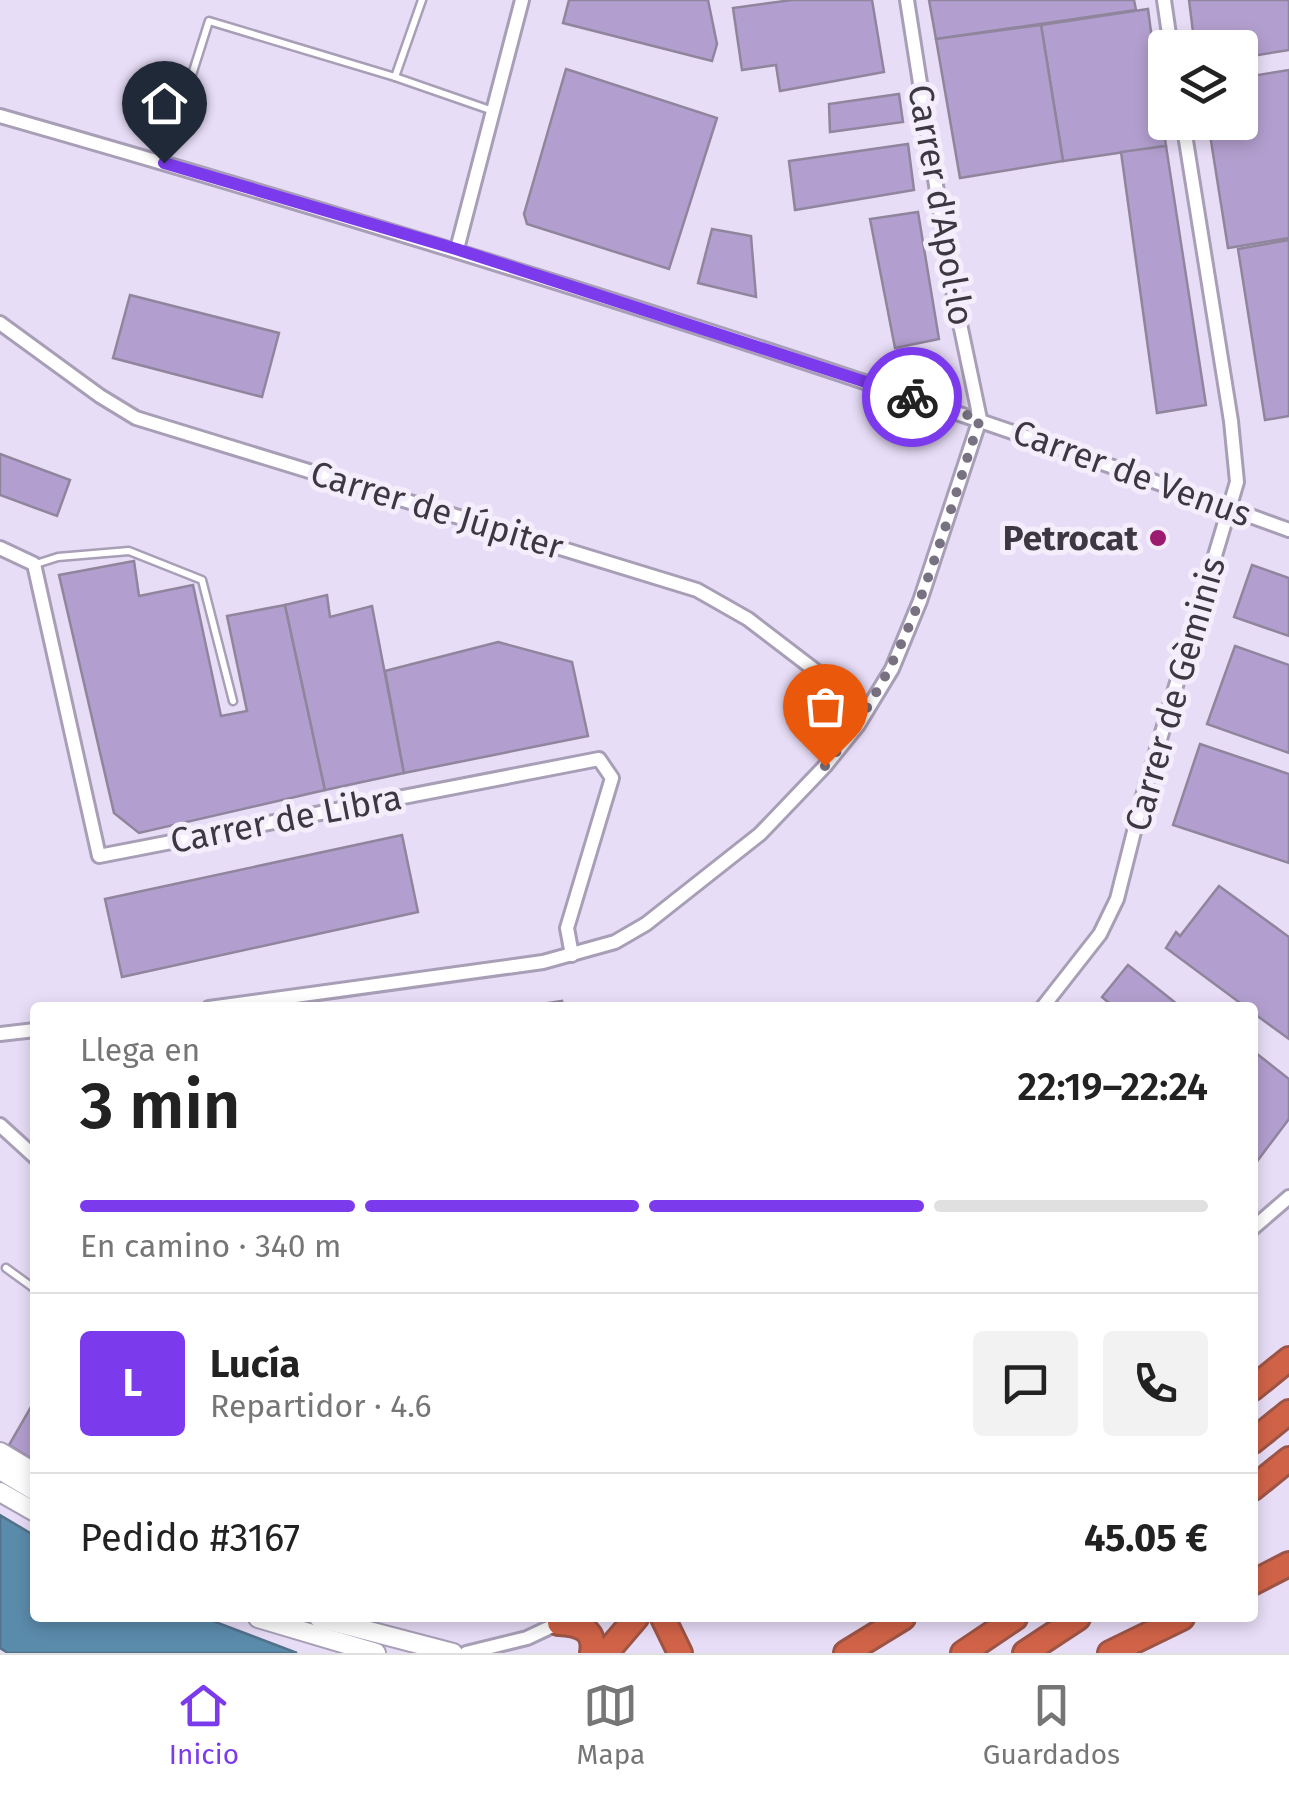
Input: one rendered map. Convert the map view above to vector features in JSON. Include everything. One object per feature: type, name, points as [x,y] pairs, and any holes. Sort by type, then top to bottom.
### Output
[{"type":"highway","points":[[1258,1384],[1289,1360]]},
{"type":"highway","points":[[1258,1437],[1289,1412]]},
{"type":"highway","points":[[1258,1484],[1289,1458]]},
{"type":"highway","points":[[1258,1580],[1289,1564]]},
{"type":"highway","points":[[1258,1592],[1289,1584]]},
{"type":"highway","points":[[569,1622],[590,1633],[592,1653]]},
{"type":"highway","points":[[606,1653],[633,1622]]},
{"type":"highway","points":[[665,1622],[680,1653]]},
{"type":"highway","points":[[846,1653],[896,1622]]},
{"type":"highway","points":[[963,1653],[1009,1622]]},
{"type":"highway","points":[[1025,1653],[1072,1622]]},
{"type":"highway","points":[[1110,1653],[1174,1622]]},
{"type":"main road","points":[[0,1452],[30,1470]]},
{"type":"main road","points":[[0,1470],[30,1488]]},
{"type":"main road","points":[[0,1492],[30,1509]]},
{"type":"main road","points":[[271,1622],[376,1653]]},
{"type":"main road","points":[[335,1622],[453,1653]]},
{"type":"main road","points":[[342,1622],[353,1627]]},
{"type":"street","points":[[456,249],[522,0]]},
{"type":"street","name":"Carrer d'Apol·lo","points":[[907,0],[951,281],[980,419]]},
{"type":"street","points":[[1164,0],[1168,30]]},
{"type":"street","name":"Carrer de Venus","points":[[0,116],[456,249],[980,419],[1289,530]]},
{"type":"street","name":"Carrer de Gèminis","points":[[1047,1002],[1100,934],[1117,899],[1237,482],[1231,421],[1186,140]]},
{"type":"street","name":"Carrer de Júpiter","points":[[0,323],[136,418],[698,590],[748,619],[867,710]]},
{"type":"street","points":[[298,1002],[572,956],[630,935],[760,834],[825,766],[892,669],[920,601],[980,419]]},
{"type":"street","points":[[0,548],[34,564]]},
{"type":"street","name":"Carrer de Libra","points":[[34,564],[100,856],[599,758],[612,778],[566,928],[572,956]]},
{"type":"street","points":[[0,1034],[30,1031]]},
{"type":"street","points":[[0,1125],[30,1152]]},
{"type":"street","points":[[1258,1225],[1289,1197]]},
{"type":"street","points":[[466,1653],[527,1638],[559,1622]]},
{"type":"lane","points":[[395,77],[422,0]]},
{"type":"lane","points":[[164,163],[209,21],[494,111]]},
{"type":"lane","points":[[34,564],[58,556],[129,550],[202,580],[233,702]]},
{"type":"lane","points":[[6,1268],[30,1285]]},
{"type":"water","points":[[0,1515],[30,1533],[30,1622],[216,1622],[297,1653],[8,1653],[0,1648]]},
{"type":"building","points":[[569,0],[708,0],[717,44],[712,61],[563,23]]},
{"type":"building","points":[[792,0],[872,0],[884,72],[780,91],[776,65],[742,70],[733,8]]},
{"type":"building","points":[[929,0],[1134,0],[1136,10],[936,39]]},
{"type":"building","points":[[1189,0],[1289,0],[1289,50],[1258,55],[1258,30],[1193,30]]},
{"type":"building","points":[[1148,9],[1148,140],[1165,140],[1166,146],[1063,161],[1041,25]]},
{"type":"building","points":[[1041,25],[1063,161],[960,178],[936,39]]},
{"type":"building","points":[[566,69],[717,118],[669,269],[527,224],[524,214]]},
{"type":"building","points":[[1289,70],[1289,238],[1228,248],[1211,140],[1258,140],[1258,75]]},
{"type":"building","points":[[899,94],[903,122],[830,132],[829,104]]},
{"type":"building","points":[[908,144],[914,190],[795,210],[789,161]]},
{"type":"building","points":[[1166,146],[1206,405],[1157,413],[1121,152]]},
{"type":"building","points":[[918,212],[939,339],[895,348],[870,219]]},
{"type":"building","points":[[712,229],[751,236],[756,297],[698,283]]},
{"type":"building","points":[[1289,240],[1289,416],[1265,420],[1238,249]]},
{"type":"building","points":[[130,295],[279,333],[262,397],[113,358]]},
{"type":"building","points":[[0,454],[70,480],[57,516],[0,495]]},
{"type":"building","points":[[134,561],[139,596],[193,585],[221,716],[247,711],[227,616],[285,605],[325,790],[139,833],[114,813],[59,575]]},
{"type":"building","points":[[1252,565],[1289,578],[1289,636],[1234,617]]},
{"type":"building","points":[[327,595],[330,617],[372,606],[404,773],[325,790],[285,605]]},
{"type":"building","points":[[498,642],[572,662],[588,736],[404,773],[385,671]]},
{"type":"building","points":[[1235,646],[1289,665],[1289,753],[1207,724]]},
{"type":"building","points":[[1200,744],[1289,774],[1289,863],[1173,825]]},
{"type":"building","points":[[402,835],[418,912],[122,977],[105,899]]},
{"type":"building","points":[[1219,886],[1289,937],[1289,1039],[1258,1016],[1258,1002],[1239,1002],[1166,948],[1176,932],[1180,936]]},
{"type":"building","points":[[1128,965],[1174,1002],[1108,1002],[1102,997]]},
{"type":"building","points":[[1258,1055],[1289,1079],[1289,1119],[1258,1160]]},
{"type":"building","points":[[30,1409],[30,1458],[9,1445]]},
{"type":"way so far","points":[[825,766],[858,726],[892,669],[920,601],[980,419],[912,397]]},
{"type":"place","name":"Petrocat","points":[[1158,538]]},
{"type":"route","points":[[164,163],[456,249],[912,397]]}]
